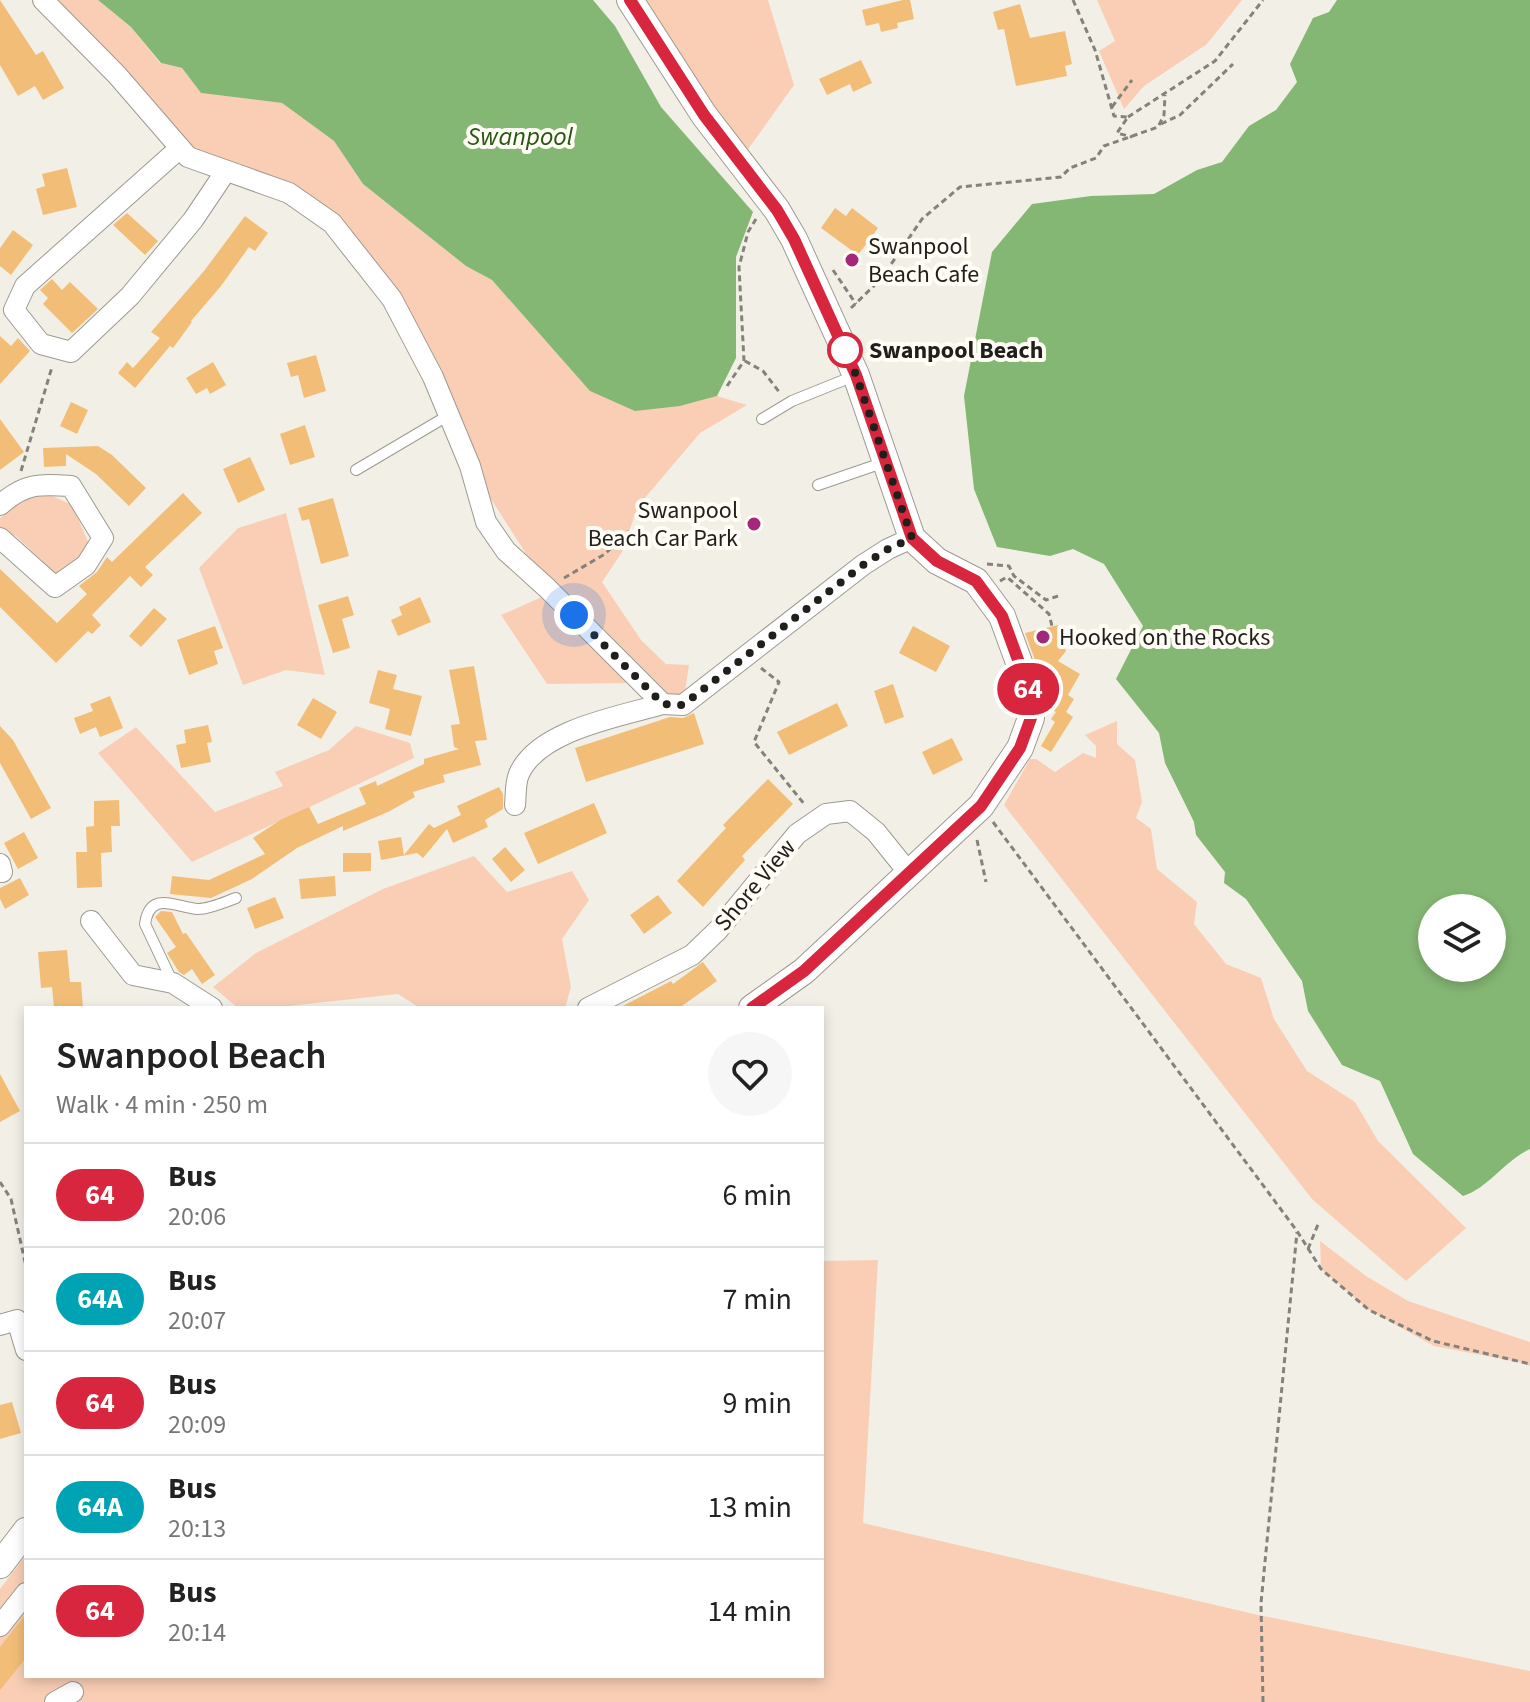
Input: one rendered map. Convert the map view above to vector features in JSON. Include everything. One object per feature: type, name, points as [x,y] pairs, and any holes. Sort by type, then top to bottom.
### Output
[{"type":"street","points":[[43,0],[117,75],[188,157],[289,193],[332,223],[392,299],[449,415],[470,466],[486,522],[506,551],[663,704]]},
{"type":"street","points":[[630,0],[704,115],[770,201],[794,239],[856,375],[912,538],[937,561],[976,581],[1002,616],[1028,687],[1031,718],[1020,748],[981,806],[804,971],[755,1006]]},
{"type":"street","points":[[180,148],[25,286],[14,310],[41,344],[71,352],[130,296],[193,220],[226,171]]},
{"type":"street","points":[[0,538],[55,587],[86,565],[103,538],[71,486],[38,484],[7,498]]},
{"type":"street","points":[[515,805],[518,775],[532,756],[565,733],[663,704],[683,705],[863,565],[912,538]]},
{"type":"street","name":"Shore View","points":[[592,1006],[692,955],[718,930],[797,834],[826,814],[850,811],[876,832],[909,873]]},
{"type":"street","points":[[91,921],[133,975],[173,983],[209,1006]]},
{"type":"street","points":[[0,1325],[17,1320],[24,1343]]},
{"type":"street","points":[[0,1626],[24,1596]]},
{"type":"street","points":[[55,1702],[73,1692]]},
{"type":"lane","points":[[762,419],[792,401],[856,375]]},
{"type":"lane","points":[[356,470],[449,415]]},
{"type":"lane","points":[[818,485],[886,462]]},
{"type":"lane","points":[[173,983],[145,924],[146,916],[159,903],[170,902],[197,909],[236,898]]},
{"type":"path","points":[[1073,0],[1095,50],[1114,116],[1128,117]]},
{"type":"path","points":[[1133,137],[1117,133],[1128,117],[1215,61],[1263,0]]},
{"type":"path","points":[[830,266],[856,304],[881,279],[922,219],[960,187],[1061,177],[1070,168],[1096,158],[1104,146],[1133,137],[1180,115],[1233,64]]},
{"type":"path","points":[[1112,107],[1132,80]]},
{"type":"path","points":[[1161,124],[1165,95]]},
{"type":"path","points":[[727,386],[744,361],[741,254],[748,232],[770,201]]},
{"type":"path","points":[[7,498],[57,348]]},
{"type":"path","points":[[744,361],[763,371],[782,396]]},
{"type":"path","points":[[547,588],[605,554],[629,531]]},
{"type":"path","points":[[1001,564],[1009,566],[1014,576],[1046,600],[1058,596]]},
{"type":"path","points":[[983,590],[1007,577],[1049,614],[1052,626]]},
{"type":"path","points":[[745,656],[779,682],[754,742],[817,820]]},
{"type":"path","points":[[968,818],[974,827],[986,882]]},
{"type":"path","points":[[997,827],[1297,1231],[1321,1269],[1369,1310],[1433,1341],[1530,1364]]},
{"type":"path","points":[[0,1182],[11,1199],[24,1257]]},
{"type":"path","points":[[1308,1249],[1319,1222]]},
{"type":"path","points":[[1263,1702],[1261,1603],[1297,1231]]},
{"type":"shaded area","points":[[43,0],[98,0],[131,27],[160,63],[182,68],[201,93],[282,103],[334,141],[363,184],[466,266],[492,280],[591,391],[680,406],[717,396],[747,405],[700,433],[638,506],[622,552],[602,582],[641,640],[666,664],[689,665],[683,705],[639,683],[547,684],[501,615],[551,593],[470,466],[433,377],[332,223],[180,148]]},
{"type":"shaded area","points":[[630,0],[768,0],[794,85],[739,162]]},
{"type":"shaded area","points":[[1097,0],[1242,0],[1207,44],[1144,86],[1124,109],[1099,51],[1115,41]]},
{"type":"shaded area","points":[[48,494],[72,505],[90,546],[76,563],[56,574],[16,536],[0,530],[0,518],[21,501]]},
{"type":"shaded area","points":[[286,513],[325,675],[286,670],[243,685],[199,568],[238,528]]},
{"type":"shaded area","points":[[1117,721],[1117,744],[1135,760],[1142,802],[1136,818],[1151,829],[1157,869],[1197,902],[1194,924],[1226,964],[1261,978],[1274,1019],[1307,1071],[1355,1102],[1378,1141],[1466,1228],[1406,1281],[1312,1199],[1004,805],[1030,759],[1036,759],[1055,772],[1083,753],[1096,758],[1096,746],[1085,735]]},
{"type":"shaded area","points":[[356,726],[410,743],[414,758],[192,862],[98,753],[136,727],[215,812],[283,786],[275,772],[329,750]]},
{"type":"shaded area","points":[[474,856],[507,892],[572,871],[589,900],[562,939],[571,987],[566,1006],[417,1006],[398,994],[288,1006],[236,1006],[213,987],[256,953],[383,889]]},
{"type":"shaded area","points":[[1320,1241],[1366,1276],[1408,1301],[1530,1342],[1530,1366],[1434,1346],[1369,1310],[1321,1269]]},
{"type":"shaded area","points":[[878,1260],[863,1523],[1254,1614],[1530,1671],[1530,1702],[0,1702],[0,1589],[24,1558],[24,1678],[824,1678],[824,1261]]},
{"type":"water","name":"Swanpool","points":[[98,0],[593,0],[615,26],[661,107],[753,212],[736,257],[736,358],[717,396],[680,406],[635,411],[590,391],[492,280],[466,266],[363,184],[334,141],[282,103],[201,93],[182,68],[161,63],[131,27]]},
{"type":"water","points":[[1337,0],[1530,0],[1530,1149],[1481,1187],[1463,1196],[1413,1154],[1380,1081],[1342,1065],[1308,1011],[1302,981],[1246,899],[1224,883],[1225,872],[1196,835],[1194,822],[1165,763],[1159,733],[1116,679],[1143,626],[1104,564],[1073,549],[1050,556],[997,547],[974,489],[964,396],[992,252],[1032,204],[1091,196],[1154,194],[1197,170],[1222,162],[1249,126],[1276,110],[1297,82],[1290,64],[1313,18],[1329,12]]},
{"type":"building","points":[[0,0],[36,55],[43,51],[64,88],[43,100],[35,86],[18,96],[0,65]]},
{"type":"building","points":[[910,0],[914,19],[897,23],[898,28],[881,32],[879,23],[866,26],[862,10]]},
{"type":"building","points":[[1020,4],[1030,38],[1065,31],[1072,64],[1065,66],[1067,76],[1016,86],[1004,29],[998,30],[993,12]]},
{"type":"building","points":[[861,60],[872,83],[853,92],[850,84],[827,95],[819,79]]},
{"type":"building","points":[[67,168],[77,207],[43,215],[36,189],[45,186],[42,174]]},
{"type":"building","points":[[835,208],[846,216],[852,208],[878,228],[858,255],[821,228]]},
{"type":"building","points":[[127,213],[158,241],[145,255],[113,225]]},
{"type":"building","points":[[245,216],[268,233],[255,251],[249,247],[173,348],[170,346],[135,388],[118,373],[127,362],[133,368],[160,338],[151,332],[204,271]]},
{"type":"building","points":[[13,230],[33,245],[11,275],[0,266],[0,248]]},
{"type":"building","points":[[52,279],[62,290],[70,282],[98,309],[72,333],[43,304],[48,298],[40,290]]},
{"type":"building","points":[[0,336],[11,346],[18,338],[30,351],[0,384]]},
{"type":"building","points":[[316,355],[326,391],[304,398],[298,375],[291,377],[287,363]]},
{"type":"building","points":[[213,362],[226,385],[210,394],[207,388],[196,394],[186,378]]},
{"type":"building","points":[[71,402],[88,410],[77,434],[60,426]]},
{"type":"building","points":[[0,419],[24,452],[0,470]]},
{"type":"building","points":[[305,425],[315,457],[290,465],[280,434]]},
{"type":"building","points":[[98,446],[112,455],[146,488],[129,506],[96,474],[66,454],[66,466],[44,467],[43,448]]},
{"type":"building","points":[[250,457],[265,490],[238,503],[223,469]]},
{"type":"building","points":[[183,493],[202,513],[145,567],[153,575],[141,587],[130,576],[92,615],[101,625],[92,634],[88,631],[56,663],[0,607],[0,569],[57,623],[87,594],[79,586],[97,572],[107,557],[112,562]]},
{"type":"building","points":[[333,498],[349,556],[321,564],[309,519],[302,521],[298,508]]},
{"type":"building","points":[[348,596],[354,615],[342,619],[350,648],[333,653],[318,605]]},
{"type":"building","points":[[420,597],[431,622],[398,636],[391,620],[402,615],[399,607]]},
{"type":"building","points":[[154,608],[167,619],[141,647],[129,636]]},
{"type":"building","points":[[1058,625],[1066,651],[1058,661],[1080,674],[1068,695],[1074,699],[1066,712],[1073,717],[1051,752],[1041,746],[1055,722],[1051,719],[1056,712],[1048,708],[1043,682],[1025,633]]},
{"type":"building","points":[[215,626],[223,648],[214,651],[218,664],[189,675],[177,640]]},
{"type":"building","points":[[913,626],[950,646],[936,672],[899,653]]},
{"type":"building","points":[[474,666],[487,740],[475,741],[481,765],[443,775],[445,782],[413,792],[415,797],[388,812],[343,831],[343,826],[297,848],[252,879],[211,898],[170,894],[172,876],[209,880],[265,854],[253,838],[282,819],[309,807],[318,824],[366,804],[359,788],[376,781],[377,786],[424,764],[424,759],[459,749],[454,747],[451,725],[460,724],[449,670]]},
{"type":"building","points":[[378,670],[397,675],[393,689],[422,696],[411,736],[385,729],[390,709],[369,703]]},
{"type":"building","points":[[893,684],[904,717],[885,724],[874,691]]},
{"type":"building","points":[[110,696],[123,728],[100,737],[96,727],[80,734],[74,718],[93,711],[90,704]]},
{"type":"building","points":[[313,698],[337,712],[321,739],[297,725]]},
{"type":"building","points":[[837,703],[848,726],[789,755],[777,732]]},
{"type":"building","points":[[694,713],[704,744],[586,782],[575,748],[670,717],[683,718]]},
{"type":"building","points":[[208,725],[212,742],[207,743],[211,762],[181,768],[176,745],[186,743],[184,730]]},
{"type":"building","points":[[0,726],[13,740],[51,808],[31,819],[0,763]]},
{"type":"building","points":[[952,738],[963,760],[933,775],[922,752]]},
{"type":"building","points":[[768,779],[793,804],[742,856],[745,860],[703,907],[677,881],[726,828],[723,825]]},
{"type":"building","points":[[499,787],[503,794],[503,809],[485,820],[488,827],[453,843],[447,829],[423,858],[417,853],[381,860],[378,841],[401,837],[404,855],[429,824],[434,828],[461,815],[457,806]]},
{"type":"building","points":[[119,800],[120,826],[111,826],[112,852],[101,853],[102,887],[77,888],[76,852],[87,852],[86,827],[94,826],[94,801]]},
{"type":"building","points":[[594,803],[607,833],[538,864],[524,833]]},
{"type":"building","points":[[24,832],[38,858],[18,869],[4,843]]},
{"type":"building","points":[[505,847],[525,870],[511,882],[492,859]]},
{"type":"building","points":[[343,853],[371,853],[371,871],[343,872]]},
{"type":"building","points":[[335,876],[336,896],[301,899],[299,879]]},
{"type":"building","points":[[20,878],[29,895],[5,909],[0,899],[0,888]]},
{"type":"building","points":[[658,895],[672,913],[644,934],[630,915]]},
{"type":"building","points":[[275,897],[284,918],[255,929],[247,908]]},
{"type":"building","points":[[161,911],[172,912],[183,934],[186,933],[215,975],[202,984],[192,969],[184,975],[179,972],[167,953],[176,947],[155,917]]},
{"type":"building","points":[[67,950],[70,982],[81,982],[83,1006],[54,1006],[52,987],[41,988],[38,952]]},
{"type":"building","points":[[703,962],[717,981],[682,1006],[623,1006],[671,981],[673,984]]},
{"type":"building","points":[[0,1074],[20,1111],[0,1122]]},
{"type":"building","points":[[12,1402],[21,1433],[0,1439],[0,1405]]},
{"type":"building","points":[[24,1617],[24,1660],[0,1690],[0,1647]]},
{"type":"bus line","name":"64","points":[[630,0],[704,115],[777,210],[794,239],[856,375],[912,538],[937,561],[976,581],[1002,616],[1028,687],[1031,718],[1020,748],[981,806],[804,971],[755,1006]]},
{"type":"place","name":"Swanpool Beach Cafe","points":[[852,260]]},
{"type":"place","name":"Swanpool Beach","points":[[845,350]]},
{"type":"place","name":"Swanpool Beach Car Park","points":[[754,524]]},
{"type":"place","name":"Hooked on the Rocks","points":[[1043,637]]},
{"type":"route","points":[[574,615],[663,704],[683,705],[863,565],[912,538],[845,350]]}]
